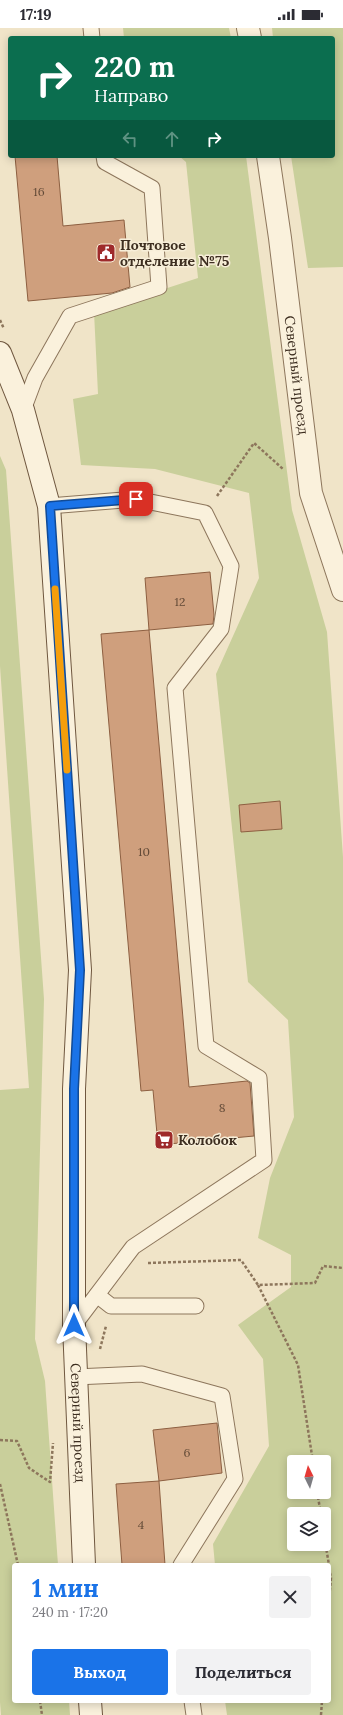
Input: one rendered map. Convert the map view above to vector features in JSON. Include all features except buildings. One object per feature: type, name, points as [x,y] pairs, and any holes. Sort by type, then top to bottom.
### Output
[{"type":"street","name":"Северный проезд","points":[[268,158],[280,238],[311,493],[343,590]]},
{"type":"street","name":"Северный проезд","points":[[0,354],[23,410],[50,506],[80,970],[74,1089],[74,1325],[84,1563]]},
{"type":"street","points":[[90,1703],[91,1715]]},
{"type":"lane","points":[[23,410],[35,378],[70,316],[159,287],[152,188],[105,162],[104,158]]},
{"type":"lane","points":[[50,506],[136,499],[205,513],[231,566],[221,629],[175,688],[206,1046],[259,1078],[264,1160],[133,1247],[74,1325]]},
{"type":"lane","points":[[97,1295],[111,1306],[196,1306]]},
{"type":"lane","points":[[76,1377],[142,1374],[222,1396],[235,1479],[182,1563]]},
{"type":"lane","points":[[192,1703],[194,1715]]},
{"type":"path","points":[[205,513],[254,443],[311,493]]},
{"type":"path","points":[[147,1263],[241,1260],[258,1285],[298,1365],[312,1455]]},
{"type":"path","points":[[258,1285],[315,1283],[323,1266],[343,1268]]},
{"type":"path","points":[[0,1440],[17,1441],[29,1468],[50,1482],[53,1442]]},
{"type":"path","points":[[0,1484],[18,1563]]},
{"type":"path","points":[[327,1551],[329,1563]]},
{"type":"path","points":[[40,1703],[42,1715]]},
{"type":"path","points":[[321,1715],[322,1703]]},
{"type":"green space","points":[[123,28],[229,28],[231,36],[124,36]]},
{"type":"green space","points":[[272,28],[343,28],[343,267],[308,268],[291,158],[335,158],[335,36],[273,36]]},
{"type":"green space","points":[[181,158],[246,158],[292,510],[327,632],[343,857],[343,1715],[227,1715],[225,1703],[331,1703],[331,1563],[215,1563],[213,1544],[269,1446],[263,1359],[238,1325],[291,1287],[291,1255],[258,1238],[270,1178],[294,1117],[288,1020],[248,982],[216,674],[259,578],[249,493],[155,469],[81,465],[73,399],[98,394],[94,312],[198,278],[186,162]]},
{"type":"green space","points":[[0,456],[6,470],[44,999],[35,1339],[45,1381],[58,1563],[12,1563],[12,1703],[69,1703],[70,1715],[1,1715],[0,1702],[0,1090],[29,1088],[0,666]]},
{"type":"slow traffic","points":[[55,589],[67,770]]},
{"type":"place","name":"Почтовое отделение №75","points":[[106,253]]},
{"type":"place","name":"Колобок","points":[[164,1140]]},
{"type":"route","points":[[74,1325],[74,1089],[80,970],[50,506],[136,499]]}]
